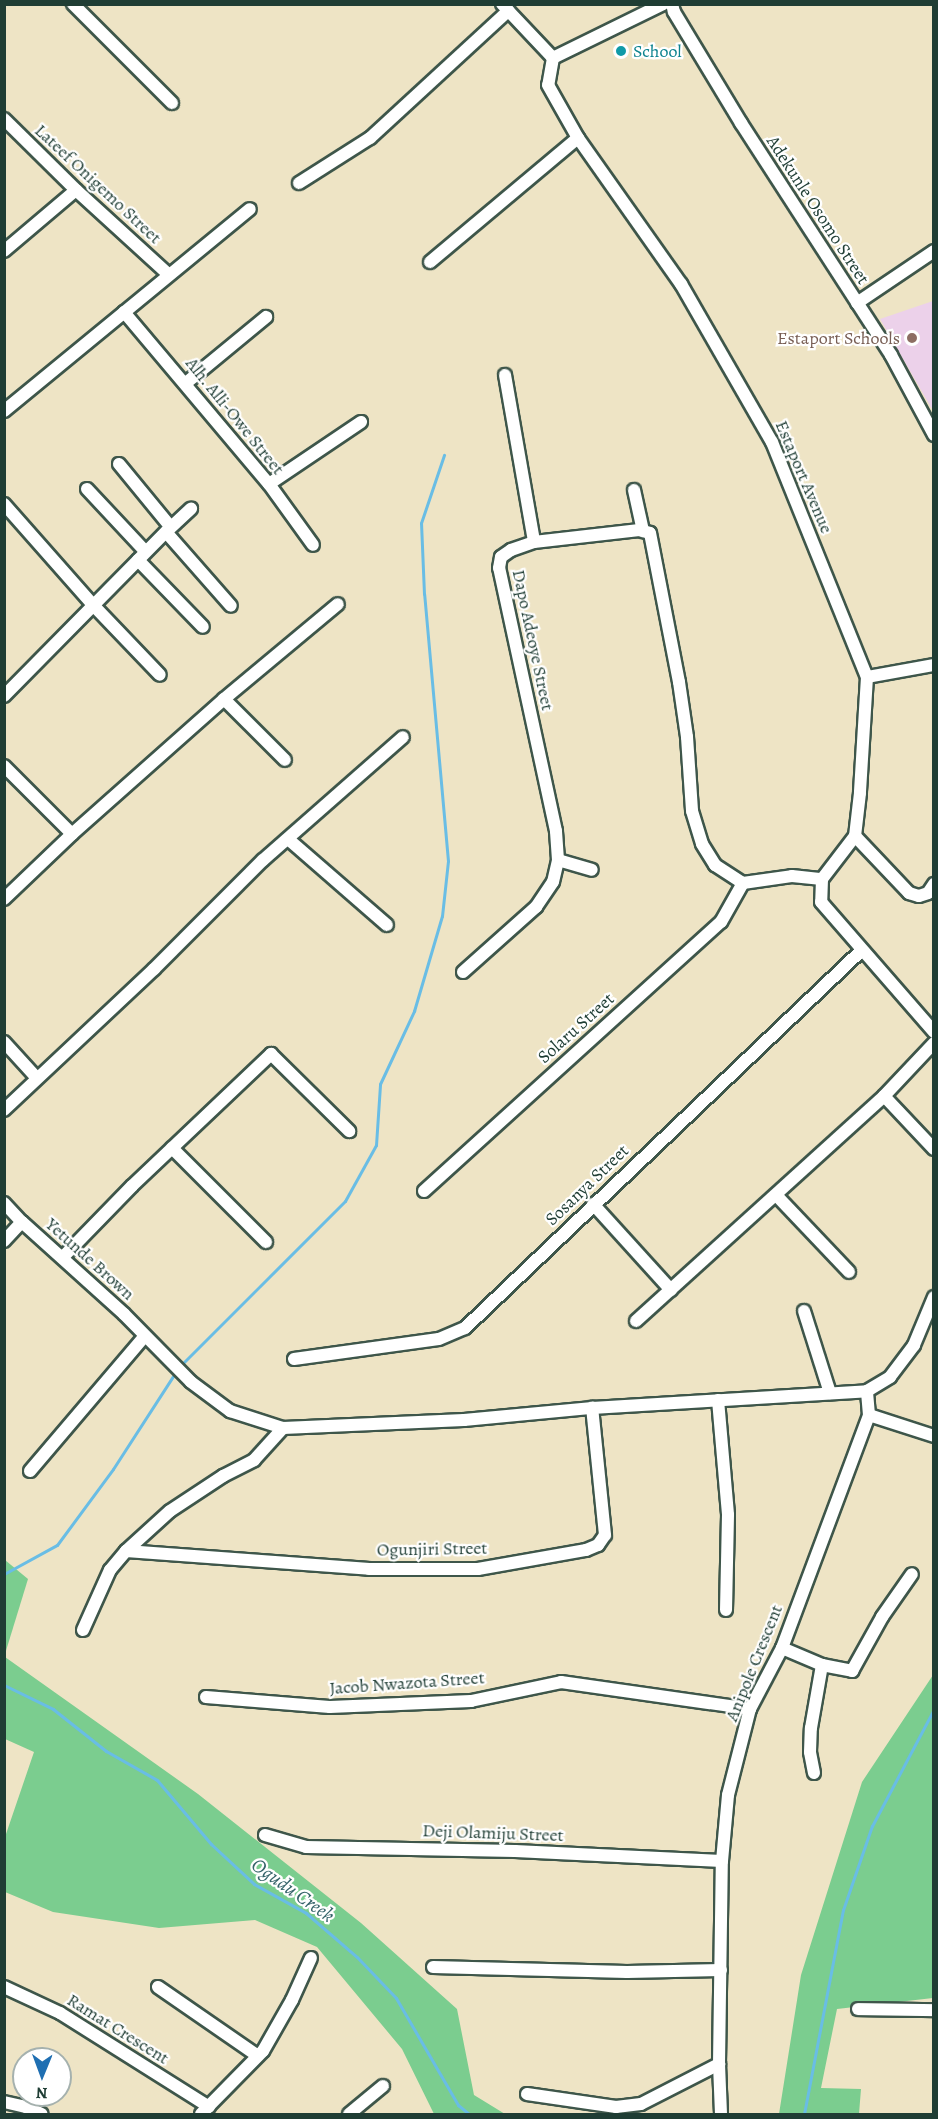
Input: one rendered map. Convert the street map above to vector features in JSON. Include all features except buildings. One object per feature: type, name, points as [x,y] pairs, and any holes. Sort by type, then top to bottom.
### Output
[{"type":"street","points":[[73,4],[172,103]]},
{"type":"street","points":[[299,183],[370,138],[505,8],[554,58],[663,4]]},
{"type":"street","name":"Adekunle Osomo Street","points":[[672,4],[674,12],[741,123],[891,355],[933,435]]},
{"type":"street","name":"Estaport Avenue","points":[[554,58],[548,85],[578,138],[681,284],[772,442],[867,677],[855,836]]},
{"type":"street","name":"Lateef Onigemo Street","points":[[4,119],[76,190],[168,274]]},
{"type":"street","points":[[430,262],[578,138]]},
{"type":"street","points":[[4,251],[76,190]]},
{"type":"street","points":[[4,411],[168,274],[250,209]]},
{"type":"street","points":[[856,303],[933,251]]},
{"type":"street","name":"Alh. Alli-Owe Street","points":[[124,312],[269,484],[313,545]]},
{"type":"street","points":[[186,383],[266,317]]},
{"type":"street","points":[[506,375],[534,542]]},
{"type":"street","points":[[269,484],[362,422]]},
{"type":"street","points":[[119,464],[231,606]]},
{"type":"street","points":[[87,489],[203,627]]},
{"type":"street","points":[[634,490],[643,531],[650,533],[653,546],[679,682],[687,737],[692,811],[702,844],[715,865],[742,883],[792,876],[822,879]]},
{"type":"street","points":[[4,504],[94,606],[160,675]]},
{"type":"street","points":[[4,696],[168,529],[192,509]]},
{"type":"street","name":"Dapo Adeoye Street","points":[[463,972],[536,907],[553,882],[558,860],[556,831],[499,568],[501,557],[511,550],[534,542],[643,531]]},
{"type":"street","points":[[4,899],[72,834],[224,699],[338,604]]},
{"type":"street","points":[[867,677],[933,665]]},
{"type":"street","points":[[224,699],[285,760]]},
{"type":"street","points":[[4,1110],[288,838],[404,737]]},
{"type":"street","points":[[4,766],[72,834]]},
{"type":"street","points":[[933,884],[928,893],[919,896],[909,893],[855,836],[822,879],[821,902],[933,1032]]},
{"type":"street","points":[[288,838],[387,925]]},
{"type":"street","points":[[558,860],[592,870]]},
{"type":"street","name":"Solaru Street","points":[[424,1191],[721,922],[742,883]]},
{"type":"street","name":"Sosanya Street","points":[[294,1359],[439,1339],[465,1328],[862,950]]},
{"type":"street","points":[[4,1042],[36,1077]]},
{"type":"street","points":[[636,1321],[884,1096],[933,1043]]},
{"type":"street","points":[[63,1257],[172,1148],[271,1054],[349,1131]]},
{"type":"street","points":[[884,1096],[933,1149]]},
{"type":"street","points":[[172,1148],[266,1242]]},
{"type":"street","points":[[776,1195],[849,1272]]},
{"type":"street","name":"Yetunde Brown","points":[[4,1203],[191,1382],[230,1411],[283,1428]]},
{"type":"street","points":[[593,1204],[671,1290]]},
{"type":"street","points":[[4,1241],[22,1222]]},
{"type":"street","points":[[82,1630],[110,1570],[126,1551],[171,1510],[223,1476],[254,1460],[283,1428],[464,1420],[592,1408],[867,1391],[890,1377],[914,1345],[933,1297]]},
{"type":"street","points":[[804,1311],[830,1393]]},
{"type":"street","points":[[30,1471],[148,1340]]},
{"type":"street","name":"Anipole Crescent","points":[[721,2115],[719,2064],[722,1861],[728,1795],[750,1709],[782,1648],[869,1415],[867,1391]]},
{"type":"street","points":[[718,1400],[728,1515],[726,1610]]},
{"type":"street","name":"Ogunjiri Street","points":[[126,1551],[369,1569],[478,1569],[586,1550],[598,1545],[605,1535],[592,1408]]},
{"type":"street","points":[[869,1415],[933,1436]]},
{"type":"street","points":[[782,1648],[822,1665],[852,1671],[882,1617],[912,1574]]},
{"type":"street","points":[[814,1773],[810,1752],[811,1728],[822,1665]]},
{"type":"street","name":"Jacob Nwazota Street","points":[[206,1697],[330,1707],[471,1701],[542,1684],[561,1682],[750,1709]]},
{"type":"street","name":"Deji Olamiju Street","points":[[265,1834],[306,1847],[515,1851],[722,1861]]},
{"type":"street","points":[[205,2111],[258,2056],[292,2000],[310,1958]]},
{"type":"street","points":[[433,1966],[627,1972],[721,1970]]},
{"type":"street","name":"Ramat Crescent","points":[[4,1987],[60,2013],[205,2111]]},
{"type":"street","points":[[158,1987],[258,2056]]},
{"type":"street","points":[[858,2009],[933,2010]]},
{"type":"street","points":[[527,2094],[616,2107],[641,2104],[719,2064]]},
{"type":"street","points":[[349,2115],[383,2086]]},
{"type":"street","points":[[4,2102],[26,2107],[42,2115]]},
{"type":"shaded area","name":"Estaport Schools","points":[[934,301],[933,411],[880,319]]},
{"type":"green space","points":[[5,1560],[28,1579],[5,1654]]},
{"type":"green space","points":[[5,1657],[198,1794],[361,1923],[457,2009],[474,2095],[505,2114],[434,2114],[402,2049],[317,1947],[255,1920],[159,1928],[53,1912],[5,1892],[5,1837],[34,1752],[5,1739]]},
{"type":"green space","points":[[933,1675],[933,1998],[837,2009],[821,2088],[861,2089],[859,2114],[779,2114],[801,1975],[862,1782]]},
{"type":"waterway","points":[[181,1365],[345,1201],[376,1145],[380,1084],[414,1011],[442,916],[448,861],[424,594],[421,523],[444,455]]},
{"type":"waterway","points":[[4,1574],[57,1545],[113,1469],[177,1370]]},
{"type":"waterway","name":"Ogudu Creek","points":[[4,1685],[53,1709],[106,1751],[157,1780],[211,1844],[254,1884],[306,1913],[357,1957],[396,1998],[458,2105],[469,2114]]},
{"type":"waterway","points":[[804,2114],[843,1910],[872,1826],[934,1709]]},
{"type":"place","name":"School","points":[[621,51]]},
{"type":"place","name":"Estaport Schools","points":[[912,338]]}]
